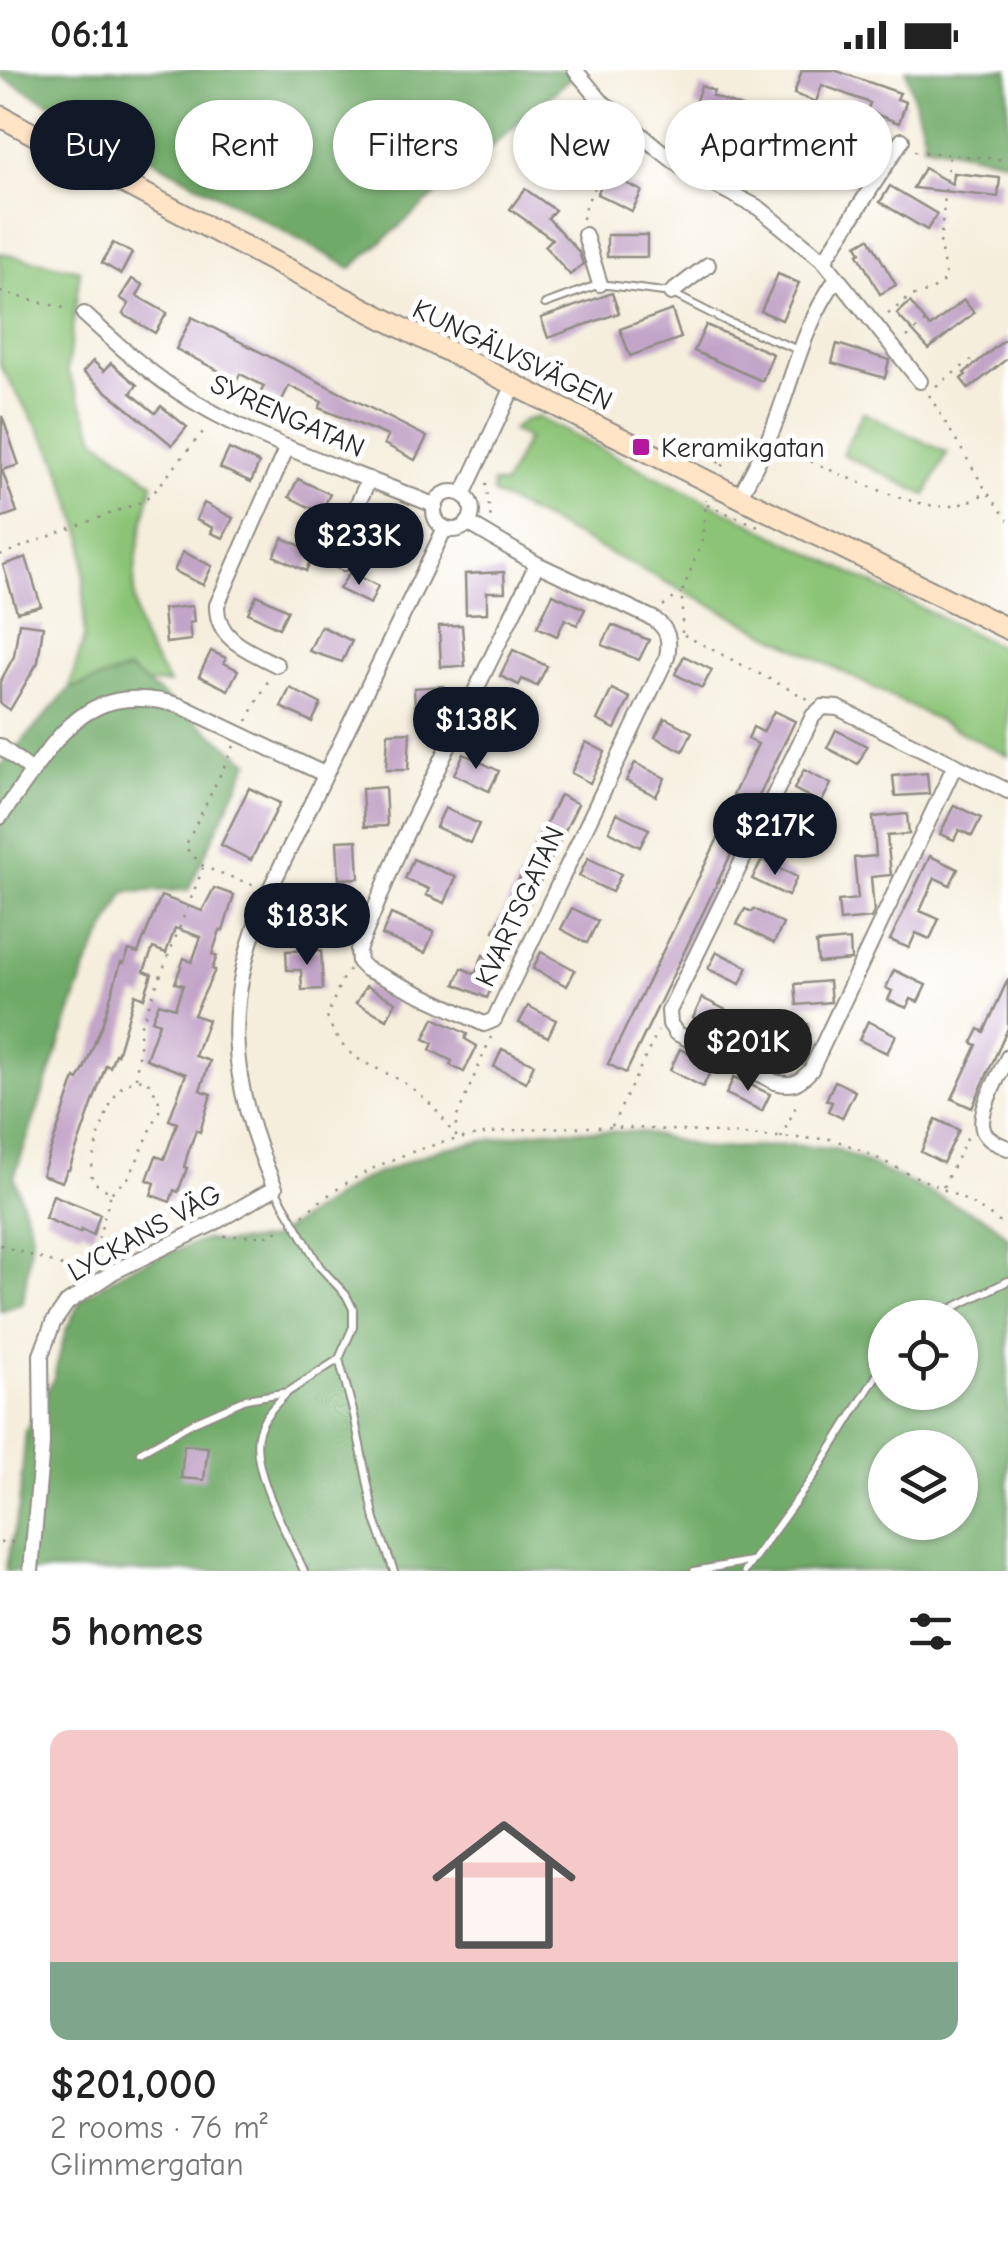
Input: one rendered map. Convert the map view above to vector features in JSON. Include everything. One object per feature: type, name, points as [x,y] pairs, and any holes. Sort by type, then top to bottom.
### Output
[{"type":"main road","name":"KUNGÄLVSVÄGEN","points":[[0,116],[514,387],[1008,630]]},
{"type":"street","points":[[575,70],[602,101],[670,158],[759,208],[824,260],[924,387]]},
{"type":"street","points":[[824,260],[902,140]]},
{"type":"street","points":[[585,235],[600,284]]},
{"type":"street","points":[[672,293],[708,265]]},
{"type":"street","points":[[739,497],[778,416],[799,350],[824,296],[837,278]]},
{"type":"street","name":"SYRENGATAN","points":[[84,314],[133,358],[216,414],[286,447],[436,506]]},
{"type":"street","points":[[462,495],[514,387]]},
{"type":"street","points":[[277,665],[223,632],[217,605],[286,447]]},
{"type":"street","points":[[344,563],[333,558],[369,479]]},
{"type":"street","points":[[444,495],[462,495],[472,508],[468,523],[456,530],[445,528],[436,519],[436,506],[444,495]]},
{"type":"street","points":[[468,523],[536,564],[664,627]]},
{"type":"street","points":[[274,1188],[248,1122],[239,1082],[237,994],[245,959],[269,892],[445,528]]},
{"type":"street","points":[[358,957],[404,838],[536,564]]},
{"type":"street","name":"KVARTSGATAN","points":[[358,957],[366,970],[468,1019],[494,1020],[548,900],[667,658],[670,643],[664,627]]},
{"type":"street","points":[[0,817],[70,724],[114,699],[159,700],[240,733],[324,774]]},
{"type":"street","points":[[954,765],[812,1070],[798,1084],[775,1082],[676,1032],[670,1024],[670,1012],[677,996],[813,716],[823,707],[838,708],[1008,790]]},
{"type":"street","points":[[0,746],[33,772]]},
{"type":"street","points":[[1008,1058],[984,1109],[982,1126],[986,1135],[1008,1148]]},
{"type":"street","name":"LYCKANS VÄG","points":[[31,1571],[42,1445],[42,1355],[46,1338],[60,1313],[92,1285],[274,1188]]},
{"type":"lane","points":[[545,304],[600,284],[672,293],[728,322],[799,350]]},
{"type":"lane","points":[[274,1188],[320,1267],[346,1295],[353,1309],[353,1327],[339,1359],[288,1392],[260,1430],[257,1447],[270,1496],[304,1571]]},
{"type":"lane","points":[[969,1300],[1008,1281]]},
{"type":"lane","points":[[339,1359],[375,1520],[394,1571]]},
{"type":"lane","points":[[745,1571],[816,1472],[868,1389]]},
{"type":"lane","points":[[140,1452],[246,1399],[288,1392]]},
{"type":"lane","points":[[694,1571],[752,1560]]},
{"type":"path","points":[[902,140],[911,150],[1008,160]]},
{"type":"path","points":[[875,324],[911,296],[931,292],[946,279],[940,245],[948,155]]},
{"type":"path","points":[[585,235],[585,206],[594,190]]},
{"type":"path","points":[[0,292],[84,314]]},
{"type":"path","points":[[894,348],[927,320]]},
{"type":"path","points":[[974,359],[924,387],[1008,520]]},
{"type":"path","points":[[0,555],[141,502],[192,449],[216,414]]},
{"type":"path","points":[[668,444],[675,441],[723,464]]},
{"type":"path","points":[[487,478],[496,530],[492,538]]},
{"type":"path","points":[[706,505],[762,530],[765,525]]},
{"type":"path","points":[[648,617],[682,592]]},
{"type":"path","points":[[664,627],[823,707]]},
{"type":"path","points":[[269,892],[204,867],[185,847],[277,665]]},
{"type":"path","points":[[136,1080],[141,1024],[204,867]]},
{"type":"path","points":[[358,957],[341,981],[327,1017],[336,1040],[362,1064],[419,1094],[442,1116],[456,1138]]},
{"type":"path","points":[[456,1138],[456,1119],[493,1032],[489,1022]]},
{"type":"path","points":[[612,1126],[660,1026],[670,1024]]},
{"type":"path","points":[[92,1285],[90,1269],[111,1194],[130,1176],[160,1109],[146,1078],[125,1083],[114,1097],[90,1167],[92,1181],[111,1194]]},
{"type":"path","points":[[781,1138],[799,1101],[798,1084]]},
{"type":"path","points":[[204,1228],[218,1235],[267,1236],[358,1175],[456,1138],[542,1126],[612,1126],[830,1139],[855,1146],[942,1188],[1008,1229]]},
{"type":"path","points":[[942,1188],[972,1129],[982,1126]]},
{"type":"path","points":[[0,1245],[62,1266],[92,1285]]},
{"type":"path","points":[[0,1543],[33,1541]]},
{"type":"green space","points":[[0,70],[580,70],[545,100],[513,100],[513,128],[493,145],[493,100],[333,100],[333,190],[441,190],[351,268],[208,190],[313,190],[313,100],[175,100],[175,172],[155,161],[155,100],[44,100],[0,76]]},
{"type":"green space","points":[[906,70],[1008,70],[1008,161],[923,144]]},
{"type":"green space","points":[[0,253],[80,270],[67,371],[97,439],[153,483],[136,560],[134,599],[142,637],[169,684],[147,683],[129,670],[69,689],[84,638],[84,539],[56,457],[0,366]]},
{"type":"green space","points":[[863,412],[947,453],[926,495],[842,454]]},
{"type":"green space","points":[[537,417],[1008,651],[1008,756],[493,494],[492,483],[504,485],[527,439],[512,430]]},
{"type":"green space","points":[[129,670],[249,762],[188,890],[125,892],[87,966],[14,1177],[32,1233],[23,1303],[0,1311],[0,767],[69,689]]},
{"type":"green space","points":[[545,1130],[642,1132],[708,1149],[793,1145],[839,1150],[991,1221],[1008,1237],[1008,1571],[5,1571],[19,1507],[26,1430],[53,1380],[66,1330],[82,1298],[129,1268],[206,1239],[223,1243],[271,1239],[361,1180],[439,1149]]},
{"type":"building","points":[[802,70],[834,70],[900,93],[897,99],[906,102],[899,123],[892,120],[892,100],[862,100],[822,85],[817,100],[794,94]]},
{"type":"building","points":[[701,86],[723,100],[696,100]]},
{"type":"building","points":[[924,168],[952,184],[953,173],[1000,178],[998,197],[913,188]]},
{"type":"building","points":[[892,187],[937,214],[927,230],[880,202]]},
{"type":"building","points":[[526,190],[555,210],[548,218],[579,252],[583,264],[570,275],[545,246],[552,239],[510,209]]},
{"type":"building","points":[[599,190],[642,191],[632,211],[597,194]]},
{"type":"building","points":[[607,235],[647,235],[647,257],[607,257]]},
{"type":"building","points":[[869,238],[896,285],[880,294],[858,254],[861,252],[857,245]]},
{"type":"building","points":[[113,243],[132,253],[121,274],[102,263]]},
{"type":"building","points":[[778,274],[799,283],[782,320],[761,311]]},
{"type":"building","points":[[132,279],[143,285],[137,296],[167,313],[155,333],[123,314],[129,304],[120,298]]},
{"type":"building","points":[[612,293],[619,313],[548,338],[541,318]]},
{"type":"building","points":[[964,300],[974,313],[929,349],[897,314],[910,302],[930,327]]},
{"type":"building","points":[[672,310],[681,338],[630,356],[620,329]]},
{"type":"building","points":[[192,317],[427,437],[415,460],[384,444],[388,436],[319,408],[322,402],[289,386],[281,402],[261,392],[264,386],[240,374],[237,380],[176,349]]},
{"type":"building","points":[[706,325],[773,354],[762,381],[694,351]]},
{"type":"building","points":[[1008,337],[1008,358],[969,389],[961,379],[964,373]]},
{"type":"building","points":[[837,344],[889,360],[885,378],[832,363]]},
{"type":"building","points":[[93,361],[104,371],[111,363],[137,385],[131,393],[155,413],[161,406],[187,427],[172,445],[83,372]]},
{"type":"building","points":[[2,416],[19,465],[2,470],[17,512],[0,518]]},
{"type":"building","points":[[229,449],[259,463],[251,482],[220,468]]},
{"type":"building","points":[[298,479],[330,494],[321,513],[289,497]]},
{"type":"building","points":[[204,503],[233,518],[223,538],[196,520]]},
{"type":"building","points":[[373,517],[404,532],[395,550],[364,535]]},
{"type":"building","points":[[283,538],[314,552],[306,571],[274,556]]},
{"type":"building","points":[[183,552],[212,566],[203,585],[174,571]]},
{"type":"building","points":[[26,557],[41,606],[17,612],[3,565]]},
{"type":"building","points":[[350,572],[378,586],[370,604],[339,589]]},
{"type":"building","points":[[504,572],[505,592],[487,592],[487,613],[466,614],[465,574]]},
{"type":"building","points":[[553,594],[585,609],[577,625],[565,619],[557,636],[537,627]]},
{"type":"building","points":[[257,595],[288,610],[279,628],[248,613]]},
{"type":"building","points":[[192,606],[191,640],[166,643],[163,609]]},
{"type":"building","points":[[19,623],[43,626],[38,662],[10,710],[0,703],[0,682],[14,656]]},
{"type":"building","points":[[462,625],[465,666],[441,667],[439,626]]},
{"type":"building","points":[[612,625],[649,640],[639,660],[602,645]]},
{"type":"building","points":[[321,626],[352,641],[342,662],[309,651]]},
{"type":"building","points":[[513,650],[547,666],[537,686],[522,679],[519,685],[500,676]]},
{"type":"building","points":[[211,651],[238,670],[228,690],[199,676]]},
{"type":"building","points":[[684,656],[712,670],[702,688],[675,674]]},
{"type":"building","points":[[444,686],[446,720],[427,720],[426,707],[415,707],[414,688]]},
{"type":"building","points":[[290,688],[321,704],[312,722],[281,707]]},
{"type":"building","points":[[612,689],[630,698],[615,729],[597,720]]},
{"type":"building","points":[[495,703],[529,719],[519,740],[485,724]]},
{"type":"building","points":[[774,711],[795,721],[626,1073],[608,1064],[738,797],[733,795],[758,744],[748,739],[753,727],[763,732]]},
{"type":"building","points":[[665,718],[692,732],[683,751],[655,737]]},
{"type":"building","points":[[836,730],[867,746],[858,764],[827,748]]},
{"type":"building","points":[[410,732],[408,770],[386,770],[388,733]]},
{"type":"building","points":[[586,742],[605,752],[590,783],[571,773]]},
{"type":"building","points":[[464,754],[499,771],[489,791],[454,774]]},
{"type":"building","points":[[635,763],[665,778],[656,796],[626,781]]},
{"type":"building","points":[[804,770],[831,784],[821,803],[794,789]]},
{"type":"building","points":[[927,773],[929,794],[895,796],[893,776]]},
{"type":"building","points":[[385,787],[387,826],[364,827],[362,789]]},
{"type":"building","points":[[249,788],[280,803],[251,860],[221,845]]},
{"type":"building","points":[[560,795],[578,804],[512,939],[494,931]]},
{"type":"building","points":[[954,805],[981,818],[972,836],[959,830],[954,840],[940,834]]},
{"type":"building","points":[[445,808],[479,824],[470,843],[436,827]]},
{"type":"building","points":[[617,813],[649,829],[640,847],[609,831]]},
{"type":"building","points":[[907,814],[909,834],[887,836],[891,875],[871,877],[871,918],[840,921],[838,901],[858,899],[854,858],[876,856],[873,817]]},
{"type":"building","points":[[789,819],[819,834],[810,850],[781,836]]},
{"type":"building","points":[[357,840],[359,878],[339,879],[337,841]]},
{"type":"building","points":[[930,856],[958,869],[950,885],[935,878],[920,911],[939,919],[930,939],[916,933],[909,948],[890,940]]},
{"type":"building","points":[[588,858],[621,874],[612,892],[579,876]]},
{"type":"building","points":[[413,859],[456,877],[445,903],[426,895],[429,889],[405,879]]},
{"type":"building","points":[[762,860],[797,877],[788,896],[752,879]]},
{"type":"building","points":[[214,888],[234,895],[212,954],[217,956],[212,969],[215,970],[194,1015],[208,1020],[195,1056],[210,1061],[200,1090],[211,1094],[178,1192],[174,1190],[170,1202],[151,1195],[155,1183],[147,1180],[156,1156],[164,1159],[169,1146],[177,1123],[169,1120],[186,1074],[146,1059],[159,1023],[152,1020],[159,1003],[175,1008],[183,985],[175,983],[184,958],[192,962],[201,937],[175,928],[166,953],[153,948],[144,971],[152,974],[144,998],[135,994],[117,1055],[110,1067],[106,1065],[69,1170],[62,1182],[42,1175],[75,1078],[78,1080],[84,1069],[103,1022],[121,962],[124,963],[129,950],[138,953],[161,896],[202,911]]},
{"type":"building","points":[[334,895],[335,935],[310,936],[308,896]]},
{"type":"building","points":[[572,908],[598,921],[587,943],[561,929]]},
{"type":"building","points":[[745,909],[754,909],[783,924],[774,943],[737,924]]},
{"type":"building","points":[[391,914],[434,932],[425,953],[382,935]]},
{"type":"building","points":[[850,940],[851,960],[818,963],[816,943]]},
{"type":"building","points":[[321,950],[323,989],[302,990],[301,970],[287,970],[286,951]]},
{"type":"building","points":[[541,952],[575,970],[567,986],[533,969]]},
{"type":"building","points":[[717,952],[748,967],[740,984],[708,969]]},
{"type":"building","points":[[483,955],[502,964],[487,998],[455,984],[462,968],[475,974]]},
{"type":"building","points":[[894,970],[926,985],[918,1002],[911,999],[907,1008],[888,1000],[892,991],[886,988]]},
{"type":"building","points":[[1008,979],[1008,1028],[972,1108],[952,1099],[977,1045],[972,1043],[979,1029],[984,1032]]},
{"type":"building","points":[[829,981],[831,1002],[797,1005],[795,984]]},
{"type":"building","points":[[366,986],[396,1002],[387,1019],[356,1003]]},
{"type":"building","points":[[702,998],[736,1015],[726,1034],[693,1018]]},
{"type":"building","points":[[528,1006],[556,1020],[548,1037],[519,1023]]},
{"type":"building","points":[[434,1018],[467,1034],[465,1039],[477,1046],[464,1072],[430,1050],[433,1043],[424,1039]]},
{"type":"building","points":[[868,1021],[896,1035],[887,1053],[859,1040]]},
{"type":"building","points":[[808,1024],[810,1045],[775,1048],[774,1027]]},
{"type":"building","points":[[502,1049],[534,1064],[526,1082],[494,1067]]},
{"type":"building","points":[[680,1049],[713,1066],[703,1087],[670,1070]]},
{"type":"building","points":[[734,1077],[770,1094],[762,1111],[726,1094]]},
{"type":"building","points":[[835,1081],[855,1091],[842,1118],[828,1111],[832,1102],[826,1100]]},
{"type":"building","points":[[936,1119],[959,1130],[943,1163],[921,1152]]},
{"type":"building","points":[[53,1195],[100,1214],[93,1235],[45,1218]]},
{"type":"building","points":[[184,1445],[208,1447],[204,1480],[181,1478]]},
{"type":"place","name":"Keramikgatan","points":[[641,447]]}]
